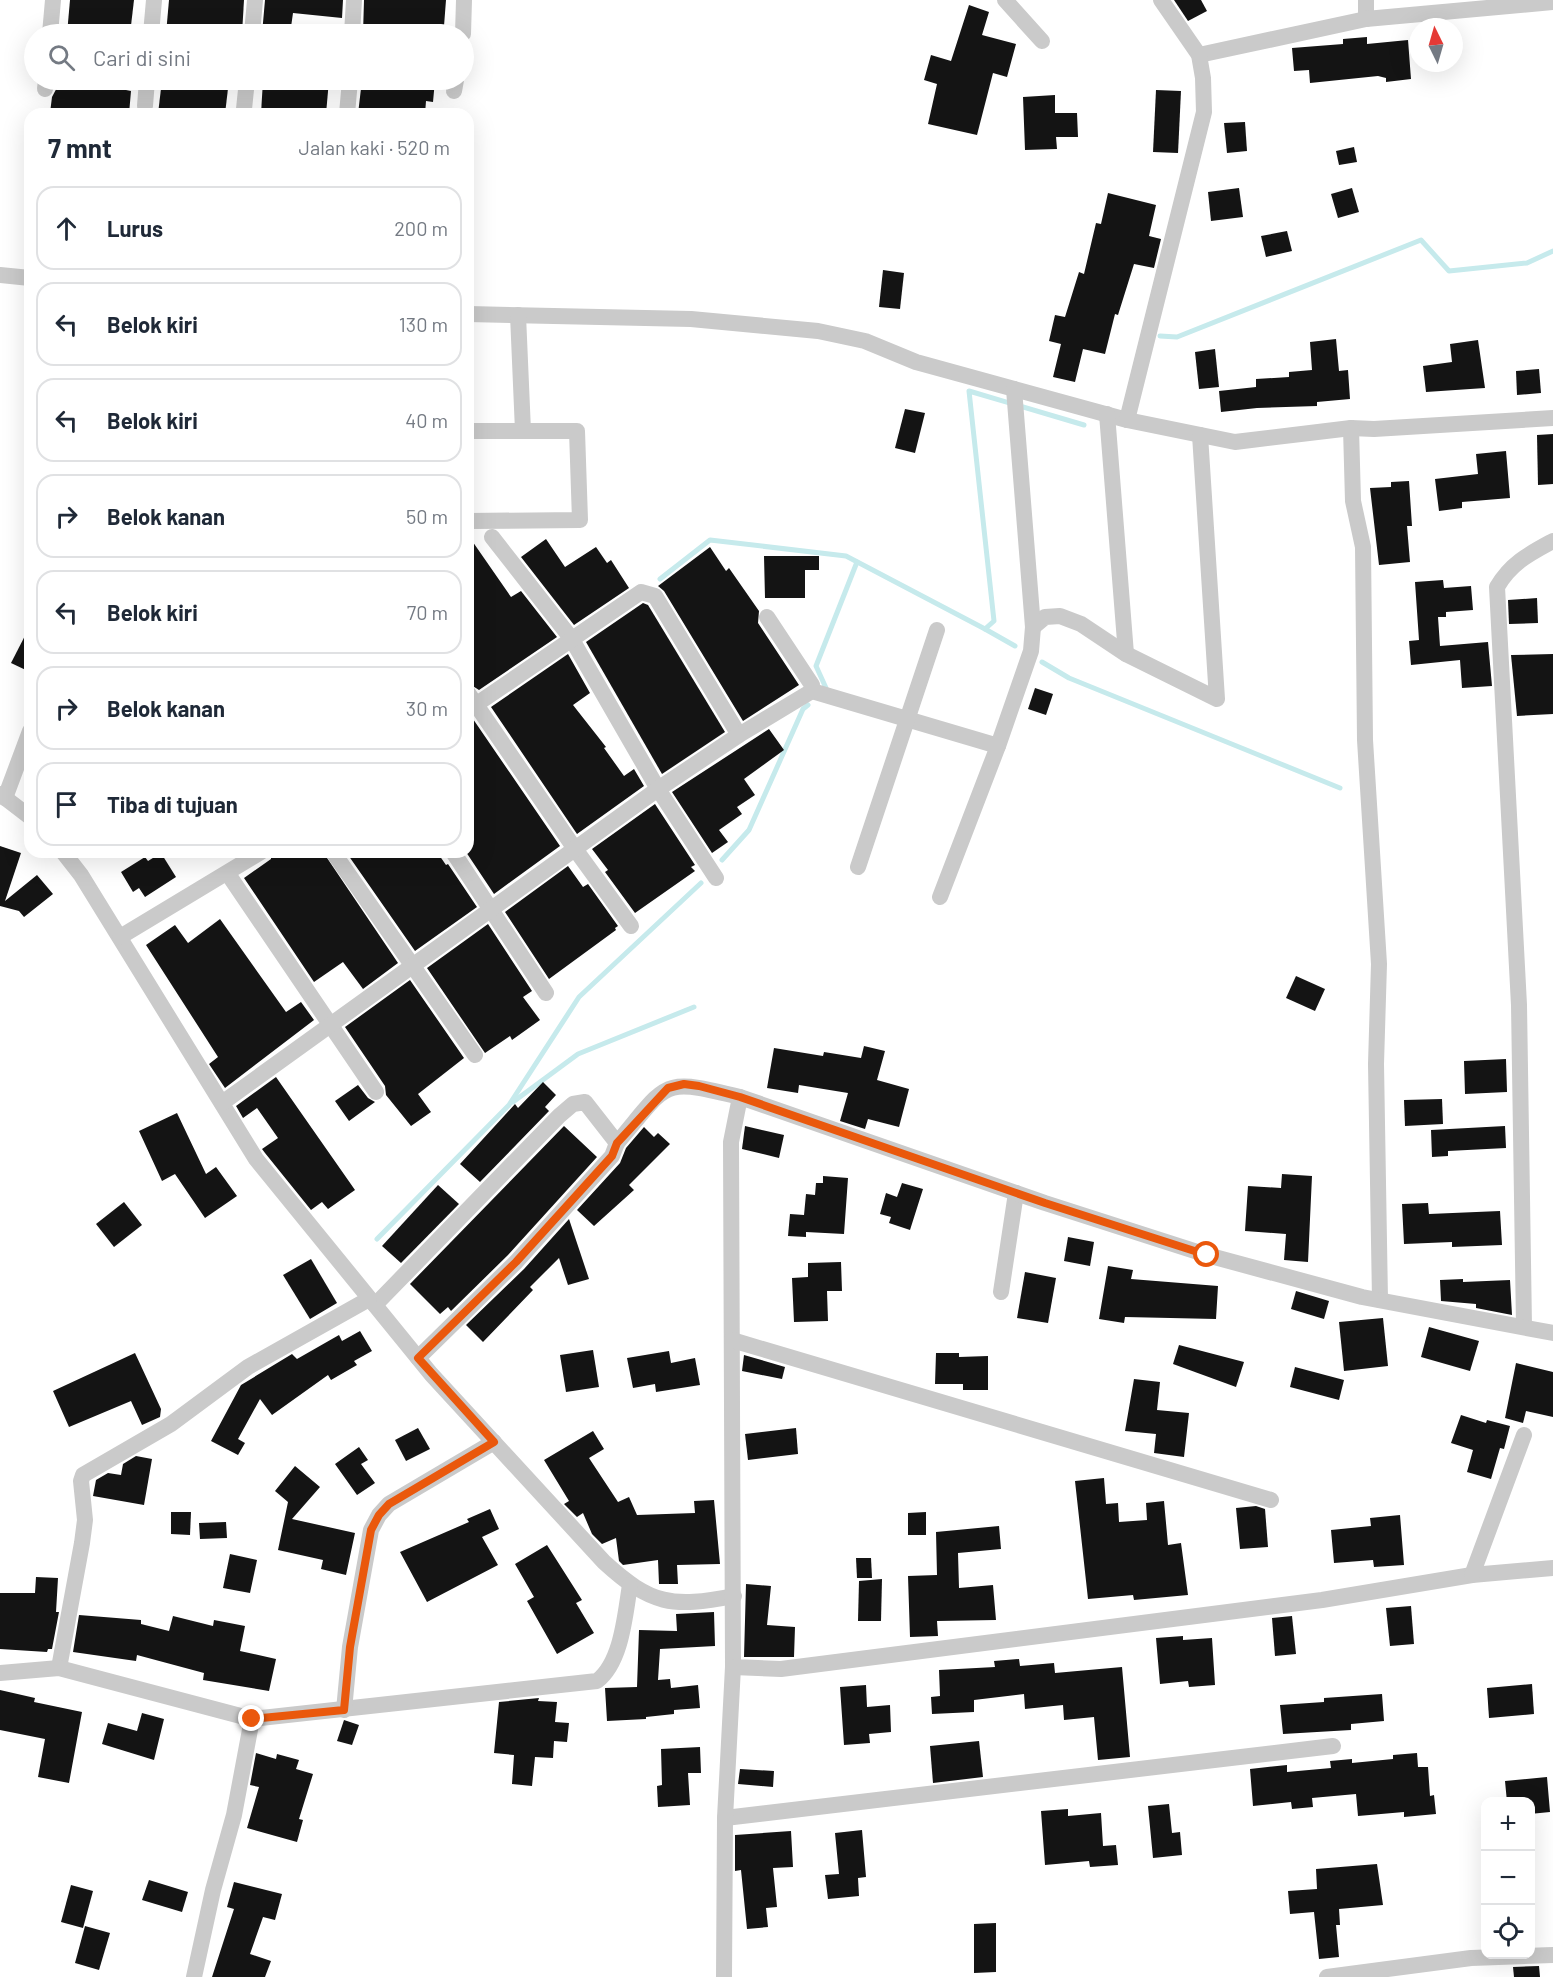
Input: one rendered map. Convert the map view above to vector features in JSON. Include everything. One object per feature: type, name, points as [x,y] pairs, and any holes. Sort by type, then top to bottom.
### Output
[{"type":"street","points":[[51,24],[53,0]]},
{"type":"street","points":[[152,24],[154,0]]},
{"type":"street","points":[[253,24],[255,0]]},
{"type":"street","points":[[353,24],[354,0]]},
{"type":"street","points":[[464,24],[465,0]]},
{"type":"street","points":[[1005,0],[1042,41]]},
{"type":"street","points":[[1127,420],[1204,112],[1203,78],[1199,56],[1161,0]]},
{"type":"street","points":[[1366,0],[1366,19]]},
{"type":"street","points":[[1199,56],[1366,19],[1553,2]]},
{"type":"street","points":[[145,106],[146,90]]},
{"type":"street","points":[[244,108],[246,90]]},
{"type":"street","points":[[348,108],[349,90]]},
{"type":"street","points":[[0,275],[24,277]]},
{"type":"street","points":[[474,314],[691,319],[818,331],[865,341],[916,362],[1127,420],[1235,442],[1351,428],[1374,429],[1553,418]]},
{"type":"street","points":[[518,315],[523,431]]},
{"type":"street","points":[[940,897],[998,746],[1031,651],[1033,627],[1014,389]]},
{"type":"street","points":[[1107,414],[1126,654]]},
{"type":"street","points":[[1351,428],[1353,501],[1363,547],[1365,740],[1379,964],[1376,1064],[1380,1300]]},
{"type":"street","points":[[474,431],[577,431],[580,520],[474,521]]},
{"type":"street","points":[[1033,627],[1046,617],[1060,616],[1081,624],[1126,654],[1217,699],[1200,435]]},
{"type":"street","points":[[492,537],[571,638],[658,789],[716,878]]},
{"type":"street","points":[[1524,1326],[1519,1005],[1497,587],[1506,572],[1519,560],[1553,541]]},
{"type":"street","points":[[474,701],[641,592],[655,596],[739,735]]},
{"type":"street","points":[[767,617],[812,685],[812,691]]},
{"type":"street","points":[[858,867],[937,630]]},
{"type":"street","points":[[222,1103],[658,789],[739,735],[812,691],[998,746]]},
{"type":"street","points":[[474,707],[631,926]]},
{"type":"street","points":[[24,745],[3,796],[24,812]]},
{"type":"street","points":[[68,858],[120,937],[256,1159],[418,1358],[604,1562],[630,1585],[676,1604],[698,1603],[734,1596]]},
{"type":"street","points":[[120,937],[252,858]]},
{"type":"street","points":[[337,858],[411,967],[475,1055]]},
{"type":"street","points":[[457,858],[546,993]]},
{"type":"street","points":[[228,874],[376,1092]]},
{"type":"street","points":[[418,1358],[516,1262],[612,1156],[617,1143],[668,1088],[684,1084],[740,1097],[1016,1193],[1207,1255],[1380,1300],[1553,1333]]},
{"type":"street","points":[[724,1977],[725,1818],[733,1667],[734,1596],[731,1142],[740,1097]]},
{"type":"street","points":[[58,1668],[85,1520],[81,1481],[83,1475],[171,1424],[248,1367],[372,1302],[573,1104],[585,1102],[617,1143]]},
{"type":"street","points":[[1001,1292],[1016,1193]]},
{"type":"street","points":[[732,1340],[1271,1500]]},
{"type":"street","points":[[1472,1575],[1524,1435]]},
{"type":"street","points":[[344,1710],[350,1647],[371,1530],[379,1515],[389,1504],[494,1442]]},
{"type":"street","points":[[733,1667],[781,1670],[1322,1600],[1472,1575],[1553,1569]]},
{"type":"street","points":[[0,1673],[58,1668],[252,1719],[597,1681],[603,1677],[621,1640],[630,1585]]},
{"type":"street","points":[[194,1977],[213,1890],[234,1815],[252,1719]]},
{"type":"street","points":[[725,1818],[1333,1746]]},
{"type":"street","points":[[1327,1977],[1471,1958],[1553,1955]]},
{"type":"building","points":[[70,0],[134,0],[131,24],[68,24]]},
{"type":"building","points":[[169,0],[244,0],[243,24],[167,24]]},
{"type":"building","points":[[265,0],[343,0],[342,18],[293,13],[291,24],[263,24]]},
{"type":"building","points":[[364,0],[446,0],[444,24],[363,24]]},
{"type":"building","points":[[1174,0],[1201,0],[1207,11],[1188,21]]},
{"type":"building","points":[[969,5],[989,12],[982,35],[1016,44],[1007,77],[993,73],[977,135],[928,124],[937,84],[924,80],[931,55],[951,61]]},
{"type":"building","points":[[1367,37],[1367,44],[1408,40],[1411,79],[1386,82],[1386,78],[1378,76],[1310,83],[1309,70],[1294,71],[1292,48],[1343,44],[1343,39]]},
{"type":"building","points":[[56,90],[131,91],[130,108],[51,108]]},
{"type":"building","points":[[161,90],[228,90],[226,108],[159,108]]},
{"type":"building","points":[[262,90],[328,90],[327,108],[261,108]]},
{"type":"building","points":[[361,90],[434,90],[433,102],[426,101],[425,108],[359,108]]},
{"type":"building","points":[[1156,90],[1181,91],[1178,153],[1153,152]]},
{"type":"building","points":[[1055,95],[1055,113],[1077,113],[1078,137],[1056,137],[1057,149],[1025,150],[1023,97]]},
{"type":"building","points":[[1245,122],[1247,151],[1227,153],[1224,123]]},
{"type":"building","points":[[1354,147],[1357,162],[1339,165],[1336,151]]},
{"type":"building","points":[[1239,188],[1243,217],[1211,221],[1208,192]]},
{"type":"building","points":[[1352,188],[1359,212],[1338,218],[1331,194]]},
{"type":"building","points":[[1108,193],[1156,205],[1149,236],[1161,239],[1154,268],[1134,264],[1118,315],[1115,314],[1105,354],[1083,349],[1075,382],[1053,377],[1061,344],[1049,341],[1055,315],[1065,317],[1079,272],[1084,274],[1096,223],[1101,224]]},
{"type":"building","points":[[1287,231],[1292,251],[1266,257],[1261,236]]},
{"type":"building","points":[[883,270],[904,273],[900,309],[879,307]]},
{"type":"building","points":[[1336,339],[1339,371],[1348,370],[1350,399],[1317,402],[1317,406],[1221,412],[1219,391],[1256,387],[1256,379],[1289,377],[1289,372],[1312,370],[1310,342]]},
{"type":"building","points":[[1478,340],[1485,388],[1426,392],[1423,366],[1452,362],[1450,344]]},
{"type":"building","points":[[1215,349],[1219,387],[1199,389],[1195,352]]},
{"type":"building","points":[[1539,369],[1541,393],[1517,395],[1516,371]]},
{"type":"building","points":[[905,409],[925,413],[915,453],[895,448]]},
{"type":"building","points":[[1553,434],[1553,484],[1538,485],[1537,435]]},
{"type":"building","points":[[1506,451],[1510,498],[1462,502],[1462,508],[1439,511],[1435,479],[1478,474],[1476,454]]},
{"type":"building","points":[[1409,481],[1412,526],[1407,526],[1410,562],[1379,565],[1370,488],[1391,487],[1391,482]]},
{"type":"building","points":[[546,539],[565,567],[596,547],[607,563],[611,560],[629,588],[574,625],[521,557]]},
{"type":"building","points":[[474,544],[511,597],[521,591],[557,637],[479,690],[474,687]]},
{"type":"building","points":[[710,547],[726,571],[729,568],[759,611],[758,623],[799,685],[743,721],[664,591],[658,586]]},
{"type":"building","points":[[764,556],[819,556],[819,570],[805,570],[805,598],[765,598]]},
{"type":"building","points":[[1443,580],[1444,588],[1471,586],[1473,610],[1446,612],[1446,617],[1438,617],[1440,646],[1488,642],[1492,686],[1462,688],[1460,660],[1411,665],[1409,641],[1419,640],[1415,582]]},
{"type":"building","points":[[1537,598],[1538,623],[1509,624],[1508,600]]},
{"type":"building","points":[[643,603],[648,605],[725,732],[662,774],[586,642]]},
{"type":"building","points":[[24,638],[24,669],[11,663]]},
{"type":"building","points":[[568,654],[590,693],[573,705],[606,747],[604,748],[624,776],[634,769],[644,786],[577,834],[491,707]]},
{"type":"building","points":[[1553,654],[1553,714],[1517,716],[1511,655]]},
{"type":"building","points":[[1035,688],[1053,694],[1046,715],[1028,709]]},
{"type":"building","points":[[474,720],[560,846],[494,894],[470,858],[474,858]]},
{"type":"building","points":[[769,729],[784,750],[744,779],[755,795],[737,807],[742,814],[719,830],[728,842],[712,853],[672,792]]},
{"type":"building","points":[[655,804],[695,865],[691,867],[695,871],[635,913],[605,872],[608,870],[592,849]]},
{"type":"building","points":[[0,846],[21,853],[5,901],[37,875],[53,894],[24,917],[19,911],[0,906]]},
{"type":"building","points":[[143,858],[148,861],[153,858],[164,858],[176,877],[145,897],[139,888],[133,892],[121,872]]},
{"type":"building","points":[[327,858],[398,963],[363,989],[343,962],[314,982],[244,878],[271,859]]},
{"type":"building","points":[[350,858],[441,858],[446,865],[448,864],[477,907],[415,951]]},
{"type":"building","points":[[568,866],[583,887],[588,884],[618,926],[616,930],[549,979],[505,912]]},
{"type":"building","points":[[220,919],[286,1012],[301,1002],[314,1020],[225,1088],[209,1064],[218,1057],[146,945],[175,925],[188,943]]},
{"type":"building","points":[[488,924],[532,991],[523,997],[540,1020],[512,1040],[510,1036],[485,1053],[427,968]]},
{"type":"building","points":[[1296,976],[1325,989],[1315,1011],[1286,998]]},
{"type":"building","points":[[410,980],[464,1058],[418,1094],[431,1112],[411,1126],[386,1095],[385,1086],[345,1027]]},
{"type":"building","points":[[864,1046],[885,1051],[877,1080],[909,1089],[899,1127],[868,1119],[865,1129],[840,1121],[848,1093],[799,1085],[798,1093],[767,1088],[774,1048],[823,1056],[824,1052],[861,1058]]},
{"type":"building","points":[[1506,1059],[1507,1092],[1465,1094],[1464,1061]]},
{"type":"building","points":[[276,1077],[355,1190],[328,1209],[322,1202],[311,1210],[262,1149],[278,1138],[257,1108],[243,1118],[236,1106]]},
{"type":"building","points":[[543,1082],[556,1095],[545,1107],[549,1111],[480,1182],[460,1164],[515,1104],[518,1108]]},
{"type":"building","points":[[358,1085],[368,1098],[375,1102],[349,1121],[335,1101]]},
{"type":"building","points":[[1442,1099],[1443,1124],[1405,1126],[1404,1100]]},
{"type":"building","points":[[177,1113],[206,1174],[216,1167],[237,1196],[205,1218],[175,1174],[162,1181],[139,1131]]},
{"type":"building","points":[[564,1126],[597,1157],[508,1255],[451,1311],[448,1307],[440,1314],[410,1284]]},
{"type":"building","points":[[745,1126],[784,1135],[779,1158],[742,1149]]},
{"type":"building","points":[[1505,1126],[1506,1148],[1448,1151],[1448,1156],[1432,1157],[1431,1130]]},
{"type":"building","points":[[644,1127],[654,1137],[658,1133],[670,1144],[629,1185],[634,1190],[594,1226],[577,1210],[620,1163],[626,1148]]},
{"type":"building","points":[[1282,1174],[1312,1176],[1308,1262],[1284,1260],[1286,1234],[1245,1231],[1248,1186],[1281,1188]]},
{"type":"building","points":[[823,1176],[848,1178],[844,1234],[806,1232],[806,1237],[788,1236],[790,1214],[804,1215],[806,1194],[815,1195],[816,1183],[823,1183]]},
{"type":"building","points":[[902,1183],[923,1189],[910,1230],[889,1223],[891,1217],[880,1214],[886,1193],[897,1197]]},
{"type":"building","points":[[438,1185],[459,1204],[401,1263],[382,1246]]},
{"type":"building","points":[[124,1202],[142,1225],[114,1247],[96,1224]]},
{"type":"building","points":[[1428,1203],[1429,1214],[1500,1211],[1502,1245],[1452,1247],[1452,1242],[1404,1244],[1402,1204]]},
{"type":"building","points":[[569,1219],[589,1279],[568,1285],[559,1258],[530,1287],[533,1290],[483,1342],[466,1325],[524,1269]]},
{"type":"building","points":[[1068,1237],[1094,1242],[1090,1266],[1064,1261]]},
{"type":"building","points":[[311,1259],[337,1303],[310,1319],[283,1275]]},
{"type":"building","points":[[841,1262],[842,1291],[827,1291],[828,1321],[794,1322],[792,1278],[808,1277],[808,1263]]},
{"type":"building","points":[[1108,1266],[1133,1270],[1131,1279],[1218,1286],[1216,1319],[1125,1317],[1124,1323],[1099,1319]]},
{"type":"building","points":[[1025,1272],[1056,1278],[1048,1323],[1017,1318]]},
{"type":"building","points":[[1463,1279],[1463,1282],[1510,1280],[1512,1315],[1476,1308],[1476,1304],[1441,1301],[1440,1280]]},
{"type":"building","points":[[1296,1291],[1329,1301],[1324,1319],[1291,1309]]},
{"type":"building","points":[[1383,1318],[1388,1366],[1344,1371],[1339,1322]]},
{"type":"building","points":[[1429,1327],[1479,1341],[1470,1371],[1421,1357]]},
{"type":"building","points":[[360,1331],[372,1351],[354,1361],[357,1365],[331,1380],[328,1375],[272,1415],[260,1399],[238,1439],[245,1443],[238,1455],[211,1441],[241,1385],[292,1354],[297,1359],[339,1335],[342,1341]]},
{"type":"building","points":[[1179,1345],[1244,1362],[1236,1387],[1173,1364]]},
{"type":"building","points":[[593,1350],[599,1387],[566,1392],[560,1355]]},
{"type":"building","points":[[669,1351],[671,1363],[695,1358],[700,1385],[656,1392],[655,1384],[633,1388],[627,1358]]},
{"type":"building","points":[[135,1353],[161,1409],[160,1417],[142,1425],[131,1401],[69,1427],[53,1391]]},
{"type":"building","points":[[936,1353],[959,1353],[959,1357],[988,1356],[988,1390],[963,1390],[963,1384],[935,1384]]},
{"type":"building","points":[[744,1355],[785,1367],[782,1379],[742,1371]]},
{"type":"building","points":[[1516,1363],[1553,1372],[1553,1417],[1526,1411],[1523,1423],[1505,1418]]},
{"type":"building","points":[[1295,1367],[1344,1380],[1339,1400],[1290,1387]]},
{"type":"building","points":[[1134,1379],[1160,1382],[1157,1410],[1189,1413],[1184,1457],[1154,1453],[1156,1434],[1125,1431]]},
{"type":"building","points":[[1461,1415],[1486,1423],[1487,1420],[1510,1426],[1504,1449],[1500,1448],[1491,1479],[1467,1472],[1473,1450],[1451,1443]]},
{"type":"building","points":[[418,1428],[430,1449],[406,1461],[395,1440]]},
{"type":"building","points":[[796,1428],[798,1454],[748,1460],[745,1434]]},
{"type":"building","points":[[593,1431],[604,1449],[589,1458],[618,1502],[629,1497],[637,1515],[695,1513],[694,1501],[714,1500],[720,1564],[677,1565],[678,1584],[659,1584],[658,1560],[623,1565],[619,1561],[616,1538],[602,1544],[592,1534],[583,1513],[577,1517],[564,1504],[569,1501],[544,1460]]},
{"type":"building","points":[[359,1447],[368,1460],[361,1464],[375,1483],[357,1495],[335,1464]]},
{"type":"building","points":[[136,1456],[152,1459],[144,1505],[93,1496],[96,1480],[108,1473],[121,1475],[123,1464]]},
{"type":"building","points":[[295,1466],[320,1487],[292,1519],[355,1533],[346,1575],[321,1569],[323,1560],[278,1550],[288,1502],[275,1491]]},
{"type":"building","points":[[1104,1478],[1106,1504],[1118,1503],[1119,1522],[1147,1520],[1146,1503],[1164,1501],[1168,1545],[1181,1543],[1188,1595],[1134,1600],[1133,1595],[1088,1599],[1075,1481]]},
{"type":"building","points":[[1256,1506],[1265,1509],[1268,1547],[1240,1549],[1236,1508]]},
{"type":"building","points":[[490,1509],[499,1529],[482,1537],[498,1565],[427,1602],[400,1552],[469,1522],[467,1519]]},
{"type":"building","points":[[171,1512],[191,1512],[190,1535],[171,1534]]},
{"type":"building","points":[[926,1512],[926,1535],[908,1535],[908,1513]]},
{"type":"building","points":[[1400,1515],[1404,1565],[1374,1567],[1373,1560],[1334,1563],[1331,1530],[1371,1526],[1370,1518]]},
{"type":"building","points":[[226,1522],[227,1538],[200,1539],[199,1523]]},
{"type":"building","points":[[999,1526],[1001,1549],[958,1553],[959,1588],[993,1585],[996,1620],[937,1621],[938,1636],[910,1637],[908,1576],[937,1575],[936,1532]]},
{"type":"building","points":[[547,1545],[582,1600],[576,1603],[594,1633],[557,1654],[527,1601],[534,1597],[515,1564]]},
{"type":"building","points":[[230,1554],[257,1560],[250,1593],[223,1588]]},
{"type":"building","points":[[856,1558],[871,1558],[872,1578],[857,1578]]},
{"type":"building","points":[[36,1577],[58,1578],[56,1612],[59,1612],[52,1649],[48,1649],[47,1652],[0,1649],[0,1593],[35,1593]]},
{"type":"building","points":[[882,1579],[881,1621],[858,1621],[859,1581]]},
{"type":"building","points":[[746,1584],[771,1586],[767,1625],[795,1627],[794,1657],[744,1657]]},
{"type":"building","points":[[1411,1606],[1414,1644],[1390,1646],[1386,1608]]},
{"type":"building","points":[[714,1612],[715,1646],[660,1649],[658,1680],[670,1679],[671,1688],[698,1685],[700,1708],[674,1710],[674,1714],[646,1717],[646,1719],[607,1721],[605,1688],[637,1687],[639,1630],[677,1631],[676,1614]]},
{"type":"building","points":[[79,1615],[141,1620],[141,1624],[169,1631],[173,1616],[213,1626],[214,1620],[245,1626],[240,1651],[276,1659],[269,1691],[203,1680],[204,1673],[137,1655],[136,1661],[73,1652]]},
{"type":"building","points":[[1292,1616],[1296,1654],[1275,1656],[1272,1618]]},
{"type":"building","points":[[1183,1636],[1183,1640],[1212,1638],[1215,1685],[1189,1687],[1188,1681],[1160,1684],[1156,1638]]},
{"type":"building","points":[[1019,1659],[1020,1666],[1054,1663],[1055,1673],[1122,1667],[1130,1757],[1098,1760],[1094,1717],[1064,1720],[1063,1705],[1025,1709],[1024,1694],[974,1700],[974,1712],[932,1714],[931,1697],[940,1696],[939,1670],[995,1667],[994,1661]]},
{"type":"building","points":[[1532,1684],[1534,1714],[1489,1718],[1487,1688]]},
{"type":"building","points":[[866,1685],[867,1707],[890,1705],[891,1732],[869,1734],[870,1743],[844,1745],[840,1687]]},
{"type":"building","points":[[0,1690],[35,1698],[34,1702],[82,1712],[69,1783],[38,1777],[45,1739],[0,1730]]},
{"type":"building","points":[[1382,1694],[1384,1721],[1351,1724],[1351,1730],[1283,1734],[1280,1705],[1324,1702],[1324,1698]]},
{"type":"building","points":[[539,1698],[538,1701],[557,1702],[555,1722],[569,1723],[567,1742],[554,1741],[553,1758],[535,1757],[532,1786],[512,1784],[514,1755],[494,1753],[499,1702]]},
{"type":"building","points":[[142,1713],[164,1719],[154,1760],[102,1744],[108,1723],[137,1731]]},
{"type":"building","points":[[344,1720],[359,1725],[352,1745],[337,1741]]},
{"type":"building","points":[[979,1741],[983,1777],[933,1783],[930,1746]]},
{"type":"building","points":[[700,1747],[701,1773],[688,1773],[690,1805],[658,1807],[657,1786],[662,1785],[661,1749]]},
{"type":"building","points":[[256,1753],[276,1759],[277,1754],[299,1760],[296,1769],[313,1774],[299,1819],[303,1820],[297,1842],[247,1828],[259,1787],[250,1785]]},
{"type":"building","points":[[1417,1753],[1418,1767],[1428,1767],[1430,1796],[1434,1795],[1436,1814],[1404,1817],[1404,1812],[1358,1816],[1356,1794],[1312,1798],[1313,1807],[1292,1809],[1291,1802],[1253,1806],[1250,1769],[1287,1765],[1287,1772],[1331,1768],[1330,1761],[1352,1759],[1352,1763],[1393,1759],[1393,1755]]},
{"type":"building","points":[[740,1769],[774,1771],[773,1787],[738,1784]]},
{"type":"building","points":[[1547,1777],[1550,1812],[1535,1814],[1535,1797],[1507,1797],[1505,1781]]},
{"type":"building","points":[[1169,1804],[1172,1833],[1180,1832],[1182,1855],[1153,1858],[1148,1806]]},
{"type":"building","points":[[1068,1809],[1068,1816],[1101,1813],[1103,1846],[1116,1845],[1118,1865],[1090,1867],[1089,1861],[1045,1865],[1041,1811]]},
{"type":"building","points":[[862,1830],[866,1877],[858,1878],[859,1896],[828,1899],[825,1875],[839,1874],[835,1833]]},
{"type":"building","points":[[791,1831],[793,1867],[773,1868],[777,1907],[766,1908],[768,1927],[747,1929],[741,1870],[735,1871],[735,1835]]},
{"type":"building","points":[[1377,1864],[1383,1905],[1339,1909],[1340,1925],[1336,1925],[1339,1957],[1319,1959],[1314,1912],[1290,1914],[1288,1891],[1317,1889],[1316,1869]]},
{"type":"building","points":[[149,1880],[188,1892],[182,1912],[142,1900]]},
{"type":"building","points":[[234,1882],[282,1894],[275,1920],[263,1917],[250,1954],[271,1961],[265,1977],[212,1977],[234,1909],[227,1907]]},
{"type":"building","points":[[71,1885],[93,1891],[83,1928],[61,1922]]},
{"type":"building","points":[[996,1923],[996,1972],[974,1973],[974,1924]]},
{"type":"building","points":[[85,1926],[110,1933],[99,1970],[75,1963]]},
{"type":"building","points":[[1539,1966],[1540,1977],[1514,1977],[1513,1967]]},
{"type":"waterway","points":[[1160,336],[1177,337],[1421,240],[1449,271],[1527,263],[1553,251]]},
{"type":"waterway","points":[[1015,646],[985,629],[994,621],[969,391],[1084,425]]},
{"type":"waterway","points":[[660,579],[710,540],[846,556],[985,629]]},
{"type":"waterway","points":[[826,688],[816,666],[857,562]]},
{"type":"waterway","points":[[1042,662],[1069,678],[1340,788]]},
{"type":"waterway","points":[[722,860],[749,830],[803,709],[808,705]]},
{"type":"waterway","points":[[377,1239],[509,1105],[579,997],[701,883]]},
{"type":"waterway","points":[[513,1102],[578,1054],[694,1007]]},
{"type":"route","points":[[252,1719],[344,1710],[350,1647],[371,1530],[379,1515],[389,1504],[494,1442],[430,1374],[418,1358],[516,1262],[612,1156],[617,1143],[661,1092],[668,1088],[684,1084],[740,1097],[1045,1203],[1207,1255]]}]
